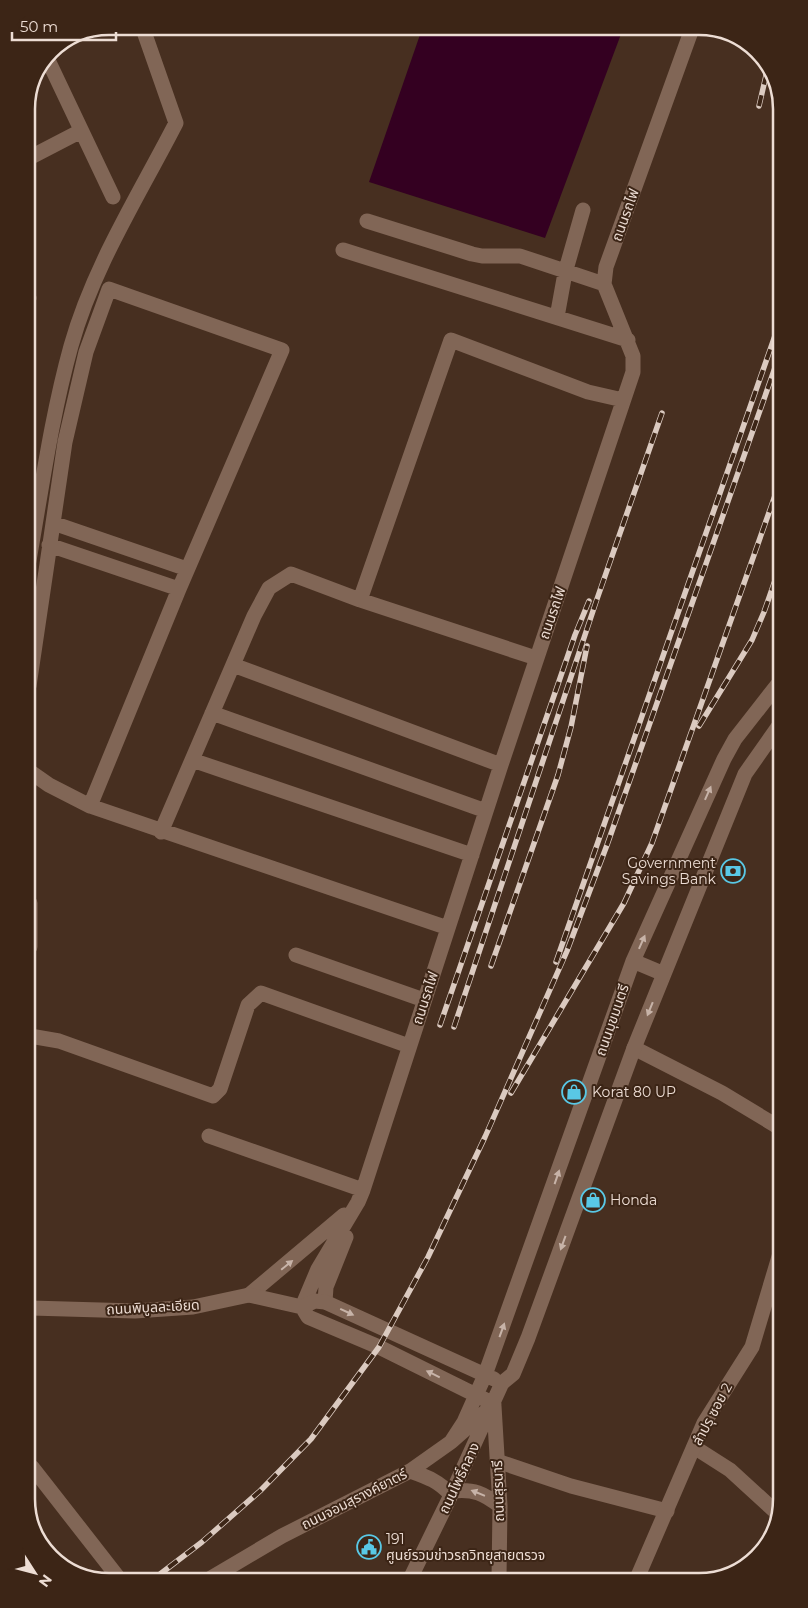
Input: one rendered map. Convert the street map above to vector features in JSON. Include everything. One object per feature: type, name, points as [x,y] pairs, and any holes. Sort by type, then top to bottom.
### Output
[{"type":"street","points":[[35,527],[51,439],[71,346],[96,276],[176,123],[145,35]]},
{"type":"street","name":"ถนนรถไฟ","points":[[325,1302],[326,1287],[356,1215],[409,1046],[536,658],[633,372],[633,356],[628,340],[604,284],[606,266],[690,35]]},
{"type":"street","points":[[50,64],[113,197]]},
{"type":"street","points":[[35,155],[81,131]]},
{"type":"street","points":[[557,317],[565,273],[583,210]]},
{"type":"street","points":[[367,221],[472,254],[482,256],[520,256],[565,273],[604,284]]},
{"type":"street","points":[[343,250],[628,340]]},
{"type":"street","points":[[35,644],[65,442],[86,352],[109,289],[282,350],[178,589],[90,806]]},
{"type":"street","points":[[360,600],[451,340],[588,392],[624,400]]},
{"type":"street","points":[[53,523],[187,569]]},
{"type":"street","points":[[49,545],[178,589]]},
{"type":"street","points":[[161,832],[233,665],[269,588],[291,574],[360,600],[536,658]]},
{"type":"street","points":[[233,665],[501,765]]},
{"type":"street","name":"ถนนมุขมนตรี","points":[[451,1442],[485,1376],[633,961],[724,759],[735,739],[773,690]]},
{"type":"street","points":[[212,713],[486,811]]},
{"type":"street","points":[[325,1302],[485,1376],[502,1382],[513,1374],[528,1338],[634,1048],[745,774],[773,734]]},
{"type":"street","points":[[192,760],[472,856]]},
{"type":"street","points":[[35,775],[49,785],[90,806],[161,832],[448,928]]},
{"type":"street","points":[[296,955],[424,1000]]},
{"type":"street","points":[[633,961],[664,974]]},
{"type":"street","points":[[35,1037],[58,1040],[213,1096],[220,1089],[248,1005],[261,993],[409,1046]]},
{"type":"street","points":[[634,1048],[722,1094],[773,1124]]},
{"type":"street","points":[[209,1136],[361,1196],[249,1295]]},
{"type":"street","name":"ถนนรถไฟ","points":[[302,1308],[318,1268],[361,1196]]},
{"type":"street","name":"ลำปรุ ซอย 2","points":[[639,1573],[704,1423],[752,1347],[773,1277]]},
{"type":"street","name":"ถนนพิบูลละเอียด","points":[[35,1308],[135,1310],[193,1307],[249,1295],[302,1308],[315,1301],[325,1302]]},
{"type":"street","name":"ถนนพิบูลละเอียด","points":[[302,1308],[308,1318],[379,1347],[494,1404]]},
{"type":"street","name":"ถนนโพธิ์กลาง","points":[[413,1573],[494,1404],[502,1382]]},
{"type":"street","name":"ถนนจอมสุรางค์ยาตร์","points":[[220,1573],[282,1536],[410,1471],[451,1442],[494,1404]]},
{"type":"street","name":"ถนนสุรนารี","points":[[494,1404],[500,1506],[499,1573]]},
{"type":"street","points":[[694,1447],[730,1470],[772,1508]]},
{"type":"street","points":[[497,1460],[571,1486],[667,1511]]},
{"type":"street","points":[[35,1471],[115,1573]]},
{"type":"street","points":[[410,1471],[432,1478],[452,1493],[470,1489],[490,1498],[500,1506]]},
{"type":"shaded area","points":[[420,35],[621,35],[545,238],[369,182]]},
{"type":"railway","points":[[759,106],[766,78]]},
{"type":"railway","points":[[556,962],[773,341]]},
{"type":"railway","points":[[161,1573],[202,1542],[260,1491],[311,1439],[379,1347],[428,1257],[485,1137],[567,951],[607,845],[773,373]]},
{"type":"railway","points":[[454,1027],[597,599],[662,413]]},
{"type":"railway","points":[[511,1093],[624,903],[652,843],[773,501]]},
{"type":"railway","points":[[699,726],[752,640],[773,586]]},
{"type":"railway","points":[[440,1025],[575,635],[589,601]]},
{"type":"railway","points":[[491,966],[558,775],[571,727],[587,646]]},
{"type":"place","name":"Government Savings Bank","points":[[733,871]]},
{"type":"place","name":"Korat 80 UP","points":[[574,1092]]},
{"type":"place","name":"Honda","points":[[593,1200]]},
{"type":"place","name":"191 ศูนย์รวมข่าวรถวิทยุสายตรวจ","points":[[369,1547]]}]
